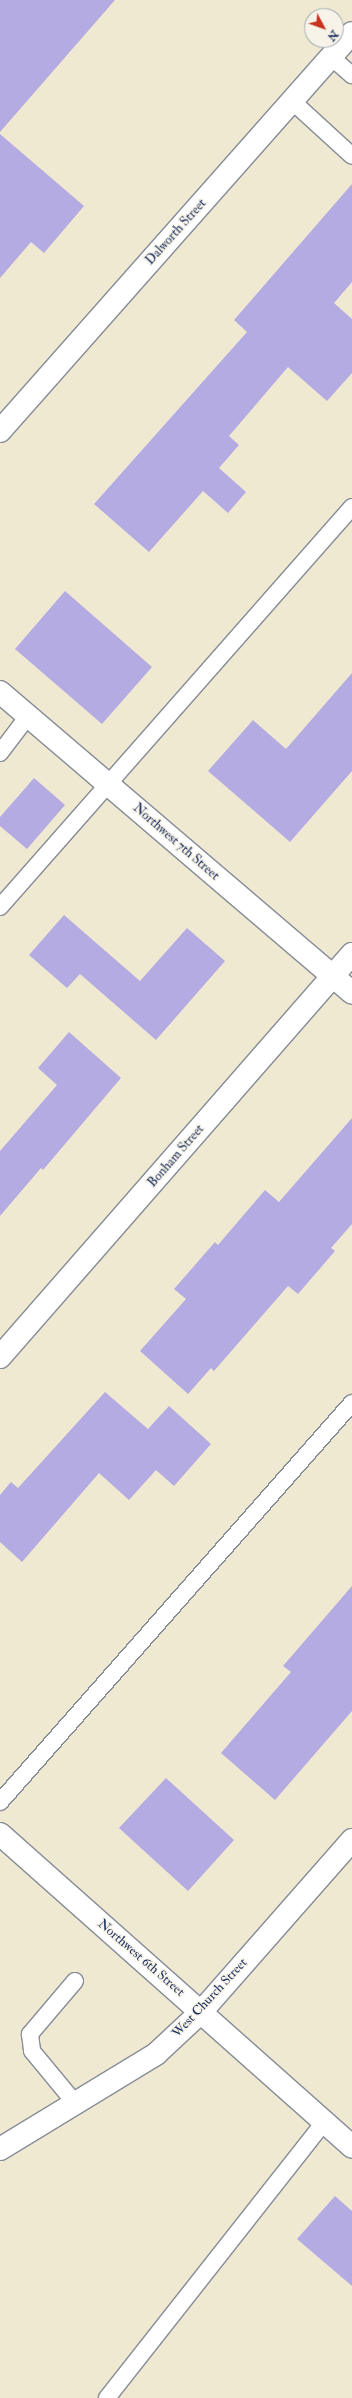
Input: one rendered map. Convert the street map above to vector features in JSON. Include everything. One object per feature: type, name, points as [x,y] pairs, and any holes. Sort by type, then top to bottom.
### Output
[{"type":"street","name":"Dalworth Street","points":[[0,431],[352,33]]},
{"type":"street","name":"Northwest 7th Street","points":[[0,692],[333,976],[352,994]]},
{"type":"street","name":"Bonham Street","points":[[0,1357],[352,954]]},
{"type":"street","name":"Northwest 6th Street","points":[[0,1834],[352,2147]]},
{"type":"street","name":"West Church Street","points":[[0,2149],[156,2054],[201,2012],[352,1840]]},
{"type":"lane","points":[[331,57],[352,75]]},
{"type":"lane","points":[[292,101],[352,156]]},
{"type":"lane","points":[[0,907],[109,785],[352,507]]},
{"type":"lane","points":[[0,753],[28,716]]},
{"type":"lane","points":[[0,1802],[352,1403]]},
{"type":"lane","points":[[75,1981],[30,2034],[32,2051],[75,2103]]},
{"type":"lane","points":[[107,2398],[324,2122]]},
{"type":"building","points":[[0,0],[115,0],[0,132]]},
{"type":"building","points":[[0,134],[84,206],[44,253],[31,242],[0,278]]},
{"type":"building","points":[[352,184],[352,282],[334,303],[352,319],[352,373],[327,401],[288,367],[229,436],[239,445],[219,468],[246,492],[228,513],[203,491],[149,552],[94,504],[247,332],[234,320]]},
{"type":"building","points":[[65,591],[152,667],[102,724],[15,649]]},
{"type":"building","points":[[352,673],[352,771],[290,842],[208,771],[253,720],[286,749]]},
{"type":"building","points":[[34,778],[65,805],[27,849],[0,826],[0,817]]},
{"type":"building","points":[[64,915],[140,981],[187,928],[225,961],[156,1040],[80,974],[67,988],[29,955]]},
{"type":"building","points":[[69,1032],[121,1078],[43,1170],[41,1168],[0,1216],[0,1151],[57,1085],[38,1068]]},
{"type":"building","points":[[352,1118],[352,1224],[331,1248],[335,1251],[298,1294],[288,1286],[214,1371],[211,1368],[188,1394],[140,1351],[186,1299],[174,1289],[215,1242],[218,1245],[265,1190],[279,1202]]},
{"type":"building","points":[[105,1392],[148,1429],[169,1406],[211,1444],[174,1486],[156,1470],[129,1500],[99,1473],[22,1562],[0,1542],[0,1495],[11,1482],[18,1488]]},
{"type":"building","points":[[352,1586],[352,1711],[275,1800],[221,1753],[291,1672],[283,1666]]},
{"type":"building","points":[[166,1778],[234,1840],[188,1891],[119,1828]]},
{"type":"building","points":[[335,2196],[352,2211],[352,2286],[297,2239]]}]
